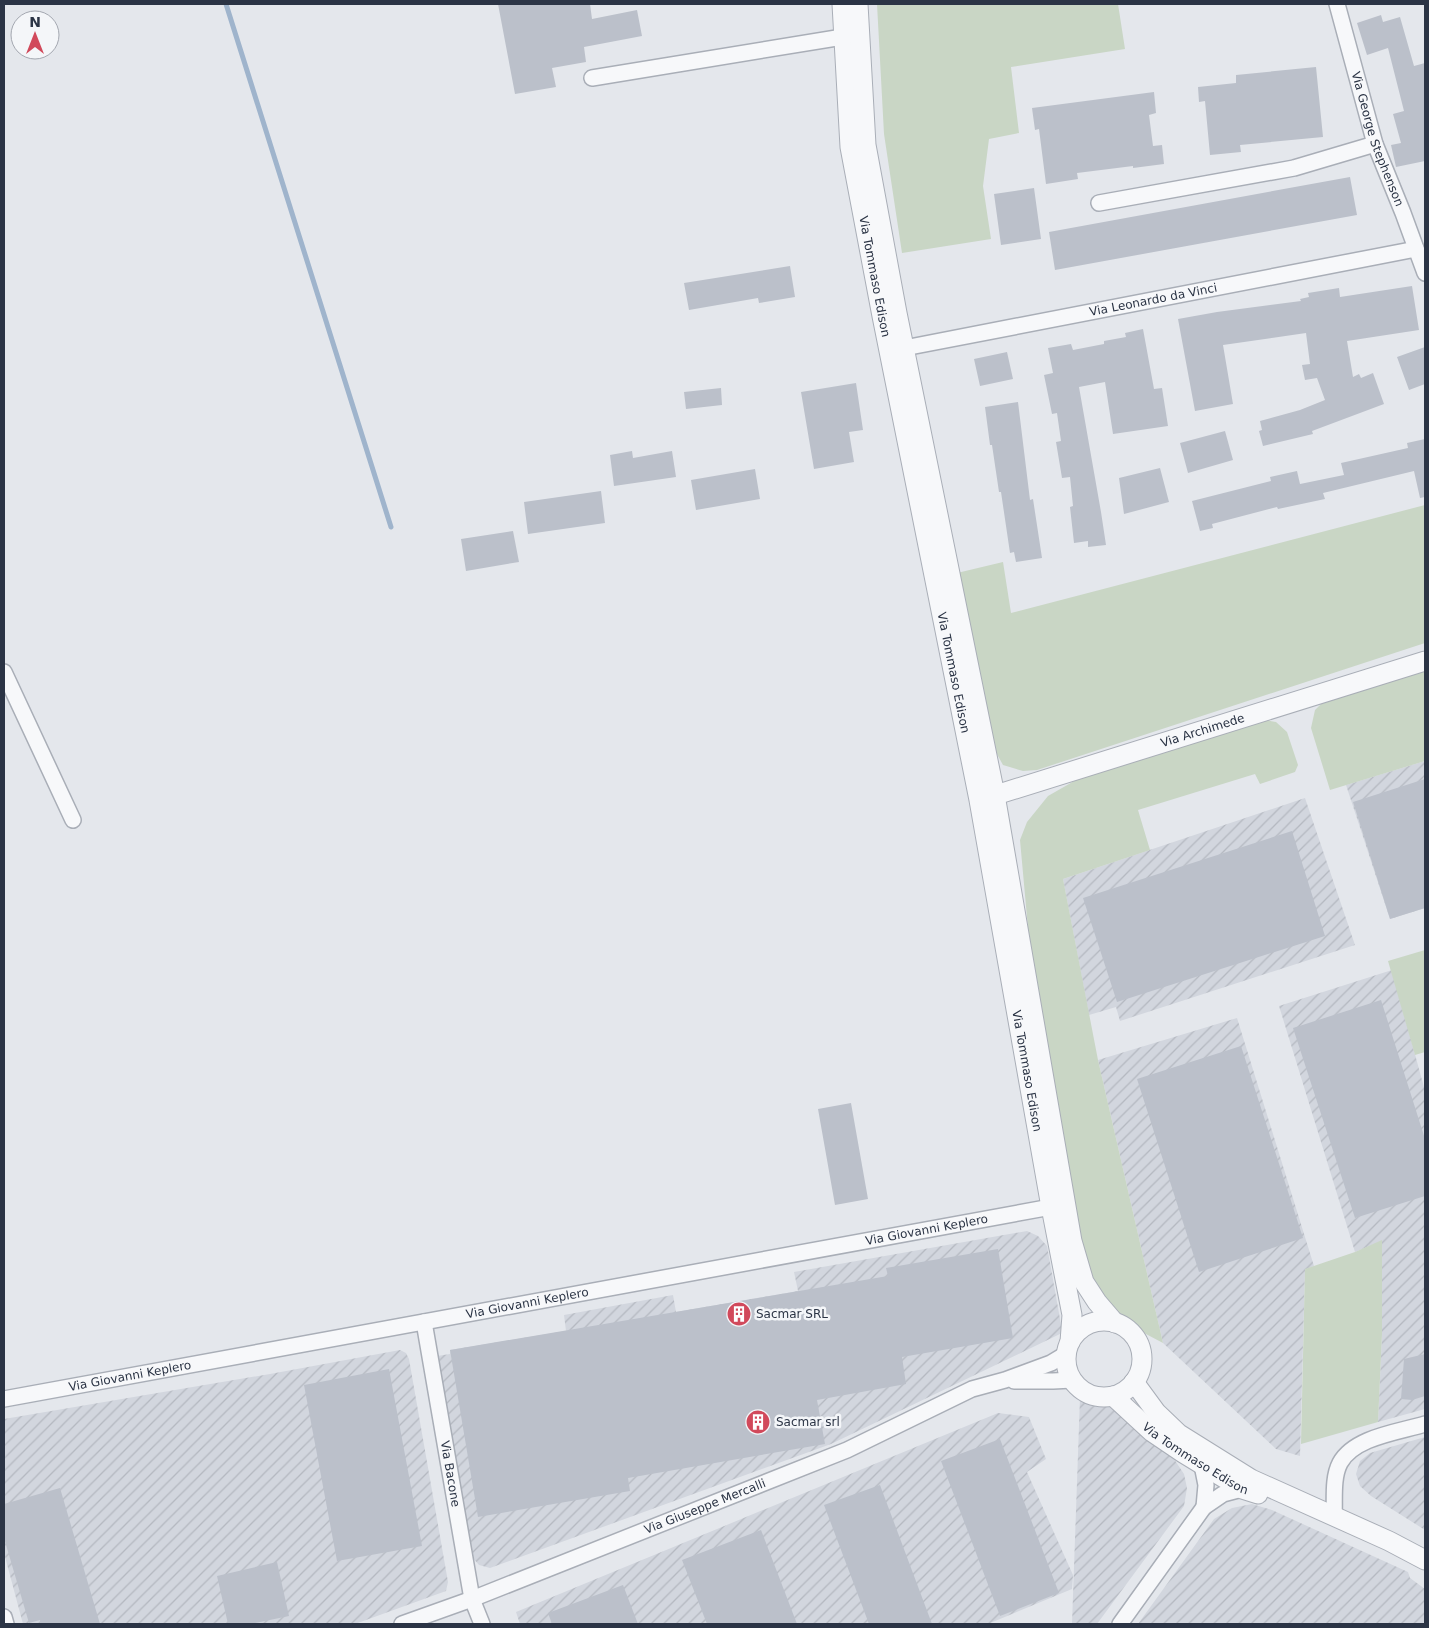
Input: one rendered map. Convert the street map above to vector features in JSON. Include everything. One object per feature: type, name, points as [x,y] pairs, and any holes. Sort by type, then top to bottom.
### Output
[{"type":"street","name":"Via Tommaso Edison","points":[[842,4],[852,36],[866,145],[898,349],[1072,1241],[1084,1282],[1096,1302],[1115,1323]]},
{"type":"street","name":"Via Tommaso Edison","points":[[852,36],[858,4]]},
{"type":"street","name":"Via George Stephenson","points":[[1336,4],[1374,144],[1403,213],[1425,273]]},
{"type":"street","points":[[592,78],[852,36]]},
{"type":"street","points":[[1099,204],[1294,168],[1374,144]]},
{"type":"street","name":"Via Leonardo da Vinci","points":[[898,349],[1416,249]]},
{"type":"street","name":"Via Archimede","points":[[987,798],[1425,661]]},
{"type":"street","points":[[4,672],[73,820]]},
{"type":"street","name":"Via Tommaso Edison","points":[[987,798],[1051,1207],[1072,1315],[1068,1348]]},
{"type":"street","name":"Via Giovanni Keplero","points":[[4,1399],[1051,1207]]},
{"type":"street","points":[[1104,1321],[1115,1323],[1126,1328],[1140,1347],[1142,1359],[1140,1371],[1134,1382],[1125,1391],[1113,1396],[1101,1397],[1090,1395],[1080,1389],[1072,1380],[1066,1363],[1068,1348],[1076,1333],[1084,1326],[1104,1321]]},
{"type":"street","name":"Via Bacone","points":[[424,1322],[472,1598],[482,1624]]},
{"type":"street","name":"Via Giuseppe Mercalli","points":[[402,1624],[847,1450],[972,1389],[1005,1380],[1051,1363],[1068,1348]]},
{"type":"street","name":"Via Giuseppe Mercalli","points":[[1005,1380],[1053,1382],[1072,1380]]},
{"type":"street","name":"Via Tommaso Edison","points":[[1134,1382],[1156,1412],[1180,1434],[1251,1479],[1389,1541],[1425,1560]]},
{"type":"street","name":"Via Tommaso Edison","points":[[1113,1396],[1152,1432],[1242,1489],[1278,1501],[1317,1509]]},
{"type":"street","points":[[1334,1517],[1339,1464],[1349,1451],[1366,1441],[1425,1424]]},
{"type":"street","points":[[1202,1465],[1206,1485],[1204,1507]]},
{"type":"street","points":[[1120,1624],[1204,1507],[1223,1494],[1242,1489]]},
{"type":"street","points":[[4,1618],[6,1624]]},
{"type":"shaded area","points":[[1425,761],[1425,908],[1390,919],[1346,785]]},
{"type":"shaded area","points":[[1305,798],[1355,945],[1120,1021],[1116,1007],[1089,1015],[1063,879]]},
{"type":"shaded area","points":[[1392,970],[1425,1091],[1425,1409],[1378,1422],[1382,1334],[1382,1241],[1355,1252],[1279,1006]]},
{"type":"shaded area","points":[[1237,1018],[1314,1266],[1305,1270],[1300,1456],[1276,1449],[1163,1343],[1098,1060]]},
{"type":"shaded area","points":[[1027,1231],[1038,1236],[1047,1246],[1062,1330],[1060,1334],[831,1444],[490,1568],[479,1565],[472,1557],[437,1356],[450,1354],[450,1350],[566,1331],[564,1315],[673,1295],[676,1312],[798,1291],[794,1272]]},
{"type":"shaded area","points":[[400,1350],[406,1353],[409,1359],[448,1582],[446,1591],[355,1624],[23,1624],[4,1553],[4,1419]]},
{"type":"shaded area","points":[[1080,1397],[1111,1405],[1174,1459],[1184,1474],[1187,1488],[1184,1506],[1097,1624],[1072,1624]]},
{"type":"shaded area","points":[[998,1413],[1029,1417],[1046,1459],[1027,1472],[1073,1575],[1072,1589],[988,1624],[520,1624],[516,1612]]},
{"type":"shaded area","points":[[1425,1437],[1425,1530],[1371,1496],[1360,1486],[1356,1474],[1360,1461],[1370,1453]]},
{"type":"shaded area","points":[[1252,1504],[1272,1510],[1408,1572],[1410,1578],[1425,1589],[1425,1624],[1138,1624],[1214,1519],[1232,1508]]},
{"type":"green space","points":[[877,4],[1118,4],[1125,49],[1011,67],[1019,133],[989,139],[983,186],[991,239],[902,253],[884,134]]},
{"type":"green space","points":[[1425,505],[1425,643],[1037,770],[1023,771],[1003,765],[992,745],[957,573],[1003,562],[1011,613]]},
{"type":"green space","points":[[1425,669],[1425,761],[1330,790],[1311,728],[1315,710],[1325,700]]},
{"type":"green space","points":[[1264,720],[1276,722],[1287,732],[1298,765],[1295,772],[1260,784],[1255,774],[1138,810],[1150,850],[1063,879],[1098,1060],[1163,1343],[1144,1333],[1105,1301],[1090,1273],[1079,1244],[1030,950],[1020,840],[1027,822],[1048,796],[1076,780]]},
{"type":"green space","points":[[1425,950],[1425,1052],[1415,1055],[1388,961]]},
{"type":"green space","points":[[1382,1240],[1382,1334],[1378,1422],[1301,1444],[1305,1269],[1355,1252]]},
{"type":"building","points":[[498,4],[590,4],[592,19],[637,10],[642,36],[584,47],[586,62],[552,68],[556,87],[515,94]]},
{"type":"building","points":[[1381,15],[1383,22],[1400,17],[1414,66],[1425,63],[1425,161],[1396,167],[1391,145],[1401,143],[1393,114],[1404,111],[1388,48],[1367,55],[1357,23]]},
{"type":"building","points":[[1316,67],[1323,137],[1240,145],[1241,152],[1210,155],[1205,101],[1199,102],[1198,87],[1236,83],[1236,75]]},
{"type":"building","points":[[1154,92],[1156,113],[1149,115],[1153,146],[1162,145],[1164,164],[1077,173],[1078,179],[1046,184],[1039,129],[1035,130],[1032,108]]},
{"type":"building","points":[[1350,177],[1357,215],[1055,270],[1049,232]]},
{"type":"building","points":[[1034,188],[1041,239],[1001,245],[994,194]]},
{"type":"building","points":[[790,266],[795,297],[759,303],[758,298],[689,310],[684,283]]},
{"type":"building","points":[[1412,286],[1419,330],[1347,341],[1353,377],[1359,374],[1361,378],[1373,373],[1384,404],[1312,431],[1313,434],[1263,446],[1259,431],[1262,430],[1260,421],[1300,410],[1325,400],[1317,378],[1305,380],[1302,365],[1310,364],[1306,333],[1223,345],[1233,404],[1195,411],[1178,319],[1301,301],[1300,299],[1309,297],[1308,293],[1339,288],[1340,297]]},
{"type":"building","points":[[1143,329],[1154,389],[1162,388],[1168,426],[1113,434],[1105,382],[1079,387],[1106,545],[1088,547],[1088,541],[1074,543],[1070,507],[1073,506],[1070,477],[1062,478],[1056,442],[1061,441],[1057,413],[1052,414],[1044,375],[1053,373],[1048,348],[1071,344],[1073,350],[1104,344],[1104,341],[1126,337],[1125,333]]},
{"type":"building","points":[[1425,347],[1425,384],[1409,390],[1397,357]]},
{"type":"building","points":[[1007,352],[1013,379],[980,386],[974,359]]},
{"type":"building","points":[[856,383],[863,430],[849,432],[854,462],[814,469],[801,392]]},
{"type":"building","points":[[721,388],[722,405],[686,409],[684,392]]},
{"type":"building","points":[[1018,402],[1030,500],[1033,499],[1042,558],[1016,562],[1014,552],[1010,553],[985,407]]},
{"type":"building","points":[[1225,431],[1233,460],[1188,473],[1180,443]]},
{"type":"building","points":[[1425,439],[1425,497],[1420,498],[1414,471],[1323,493],[1325,499],[1278,509],[1277,507],[1212,524],[1213,528],[1200,531],[1192,501],[1271,481],[1270,477],[1297,471],[1300,484],[1344,475],[1341,463],[1408,448],[1407,443]]},
{"type":"building","points":[[632,451],[633,458],[672,451],[676,477],[614,486],[610,455]]},
{"type":"building","points":[[1160,468],[1169,502],[1124,514],[1119,478]]},
{"type":"building","points":[[755,469],[760,499],[696,510],[691,480]]},
{"type":"building","points":[[601,491],[605,523],[528,534],[524,502]]},
{"type":"building","points":[[513,531],[519,562],[466,571],[461,539]]},
{"type":"building","points":[[1425,779],[1425,908],[1390,919],[1353,802]]},
{"type":"building","points":[[1292,831],[1325,936],[1117,1002],[1083,898]]},
{"type":"building","points":[[1381,1000],[1425,1139],[1425,1196],[1355,1218],[1293,1028]]},
{"type":"building","points":[[1241,1046],[1303,1238],[1199,1272],[1137,1079]]},
{"type":"building","points":[[851,1103],[868,1199],[835,1205],[818,1109]]},
{"type":"building","points":[[998,1249],[1013,1338],[902,1357],[906,1384],[817,1400],[825,1444],[628,1478],[630,1491],[478,1517],[450,1350],[888,1276],[886,1268]]},
{"type":"building","points":[[1425,1354],[1425,1396],[1412,1400],[1401,1399],[1404,1359]]},
{"type":"building","points":[[389,1369],[422,1546],[337,1561],[304,1385]]},
{"type":"building","points":[[1000,1439],[1059,1593],[1000,1616],[941,1461]]},
{"type":"building","points":[[880,1485],[932,1624],[869,1624],[824,1505]]},
{"type":"building","points":[[60,1488],[100,1624],[41,1624],[40,1620],[29,1623],[4,1538],[4,1504]]},
{"type":"building","points":[[761,1530],[797,1624],[707,1624],[682,1560]]},
{"type":"building","points":[[277,1562],[289,1616],[251,1624],[228,1624],[217,1576]]},
{"type":"building","points":[[623,1585],[638,1624],[552,1624],[548,1613]]},
{"type":"waterway","points":[[226,4],[391,527]]},
{"type":"place","name":"Sacmar SRL","points":[[739,1314]]},
{"type":"place","name":"Sacmar srl","points":[[758,1422]]}]
